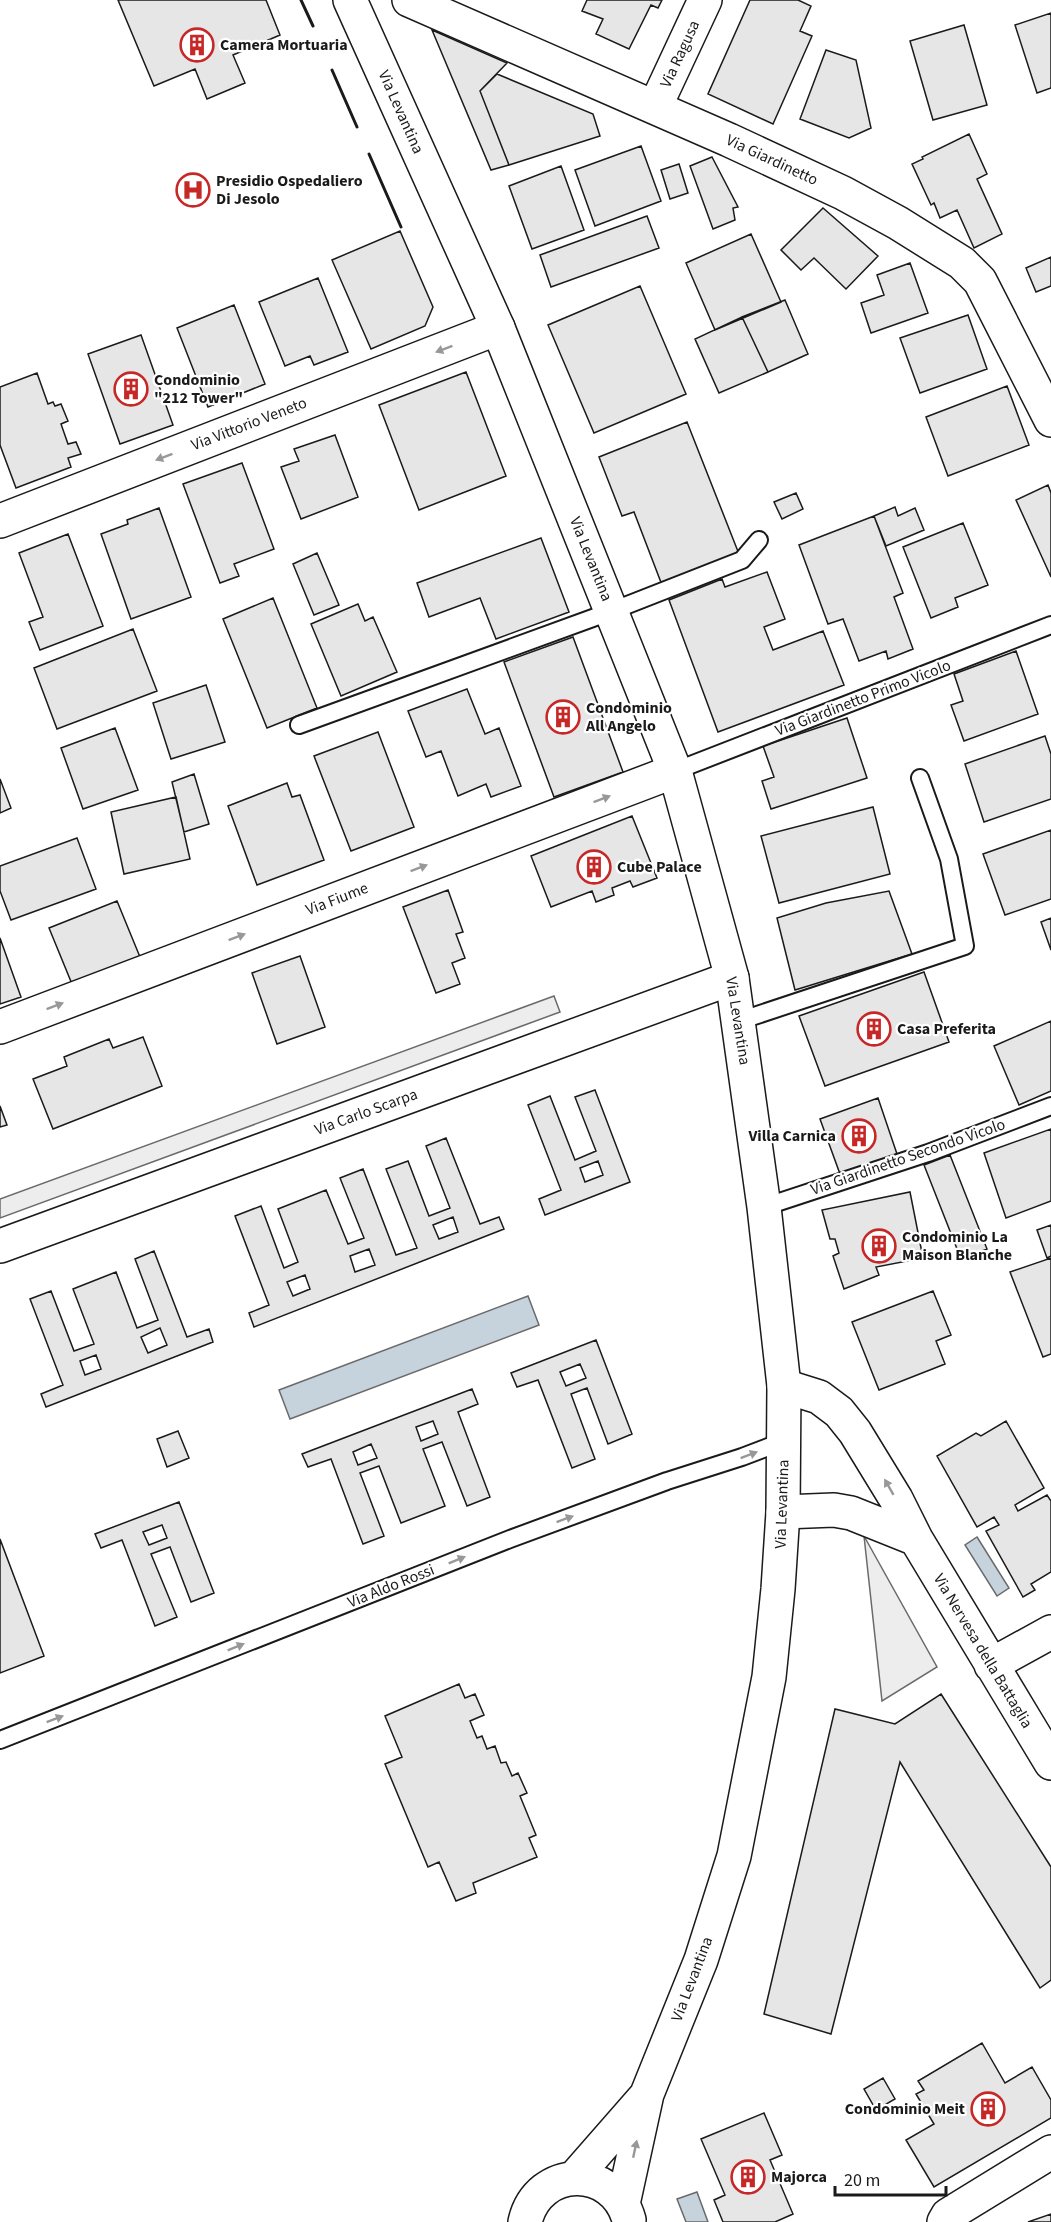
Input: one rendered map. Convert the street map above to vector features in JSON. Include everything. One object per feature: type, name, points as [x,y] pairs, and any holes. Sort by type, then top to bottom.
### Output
[{"type":"street","name":"Via Levantina","points":[[350,0],[498,328],[675,771],[732,978],[764,1207],[784,1386],[783,1512],[769,1677],[734,1856],[701,1960],[647,2094],[626,2213]]},
{"type":"street","name":"Via Giardinetto","points":[[409,0],[843,193],[898,223],[962,263],[981,281],[1051,420]]},
{"type":"street","name":"Via Ragusa","points":[[655,108],[705,0]]},
{"type":"street","name":"Via Vittorio Veneto","points":[[0,521],[498,328]]},
{"type":"street","name":"Via Fiume","points":[[0,1027],[675,771]]},
{"type":"street","name":"Via Carlo Scarpa","points":[[0,1246],[732,978]]},
{"type":"street","name":"Via Nervesa della Battaglia","points":[[784,1386],[819,1397],[839,1412],[878,1468],[915,1539],[1051,1763]]},
{"type":"street","points":[[783,1512],[834,1510],[851,1513],[915,1539]]},
{"type":"street","points":[[991,1665],[1051,1632]]},
{"type":"street","name":"Via Levantina","points":[[574,2178],[647,2094]]},
{"type":"street","points":[[944,2222],[948,2215],[1051,2152]]},
{"type":"street","name":"Via Levantina","points":[[525,2222],[529,2209],[542,2191],[557,2182],[574,2178],[586,2179],[605,2186],[616,2195],[626,2213]]},
{"type":"lane","points":[[299,725],[742,560],[759,540]]},
{"type":"lane","name":"Via Giardinetto Primo Vicolo","points":[[675,771],[1051,625]]},
{"type":"lane","points":[[739,1021],[965,946],[950,859],[920,778]]},
{"type":"lane","name":"Via Giardinetto Secondo Vicolo","points":[[764,1207],[928,1153],[1051,1106]]},
{"type":"lane","name":"Via Aldo Rossi","points":[[0,1740],[510,1539],[784,1441]]},
{"type":"shaded area","points":[[554,996],[560,1012],[0,1218],[0,1199]]},
{"type":"shaded area","points":[[528,1296],[539,1325],[290,1419],[279,1390]]},
{"type":"shaded area","points":[[864,1536],[937,1667],[882,1701]]},
{"type":"shaded area","points":[[977,1537],[1009,1588],[997,1596],[965,1545]]},
{"type":"shaded area","points":[[697,2192],[708,2222],[686,2222],[677,2199]]},
{"type":"building","name":"Camera Mortuaria","points":[[118,0],[266,0],[280,35],[233,55],[245,83],[207,99],[195,69],[154,86]]},
{"type":"building","points":[[587,0],[662,0],[658,8],[651,5],[629,49],[596,34],[603,19],[582,11]]},
{"type":"building","points":[[750,0],[798,0],[811,6],[800,31],[812,36],[773,124],[708,94]]},
{"type":"building","points":[[1051,13],[1051,88],[1037,93],[1015,25]]},
{"type":"building","points":[[964,25],[987,105],[933,120],[910,41]]},
{"type":"building","points":[[432,30],[507,63],[480,91],[509,165],[491,170]]},
{"type":"building","points":[[826,50],[856,60],[871,128],[849,138],[800,119]]},
{"type":"building","points":[[497,74],[593,114],[600,136],[509,165],[480,91]]},
{"type":"building","points":[[969,134],[987,174],[977,179],[1002,234],[974,248],[957,210],[940,218],[934,203],[931,205],[912,164]]},
{"type":"building","points":[[641,146],[661,201],[595,226],[575,170]]},
{"type":"building","points":[[712,157],[738,207],[733,208],[735,220],[713,229],[690,166]]},
{"type":"building","points":[[679,164],[688,193],[670,199],[661,170]]},
{"type":"building","points":[[561,166],[584,230],[532,249],[509,186]]},
{"type":"building","points":[[823,208],[878,256],[846,289],[814,258],[801,270],[781,250]]},
{"type":"building","points":[[647,216],[659,248],[551,287],[540,255]]},
{"type":"building","points":[[400,231],[433,307],[425,326],[371,349],[332,260]]},
{"type":"building","points":[[751,234],[781,302],[715,330],[686,263]]},
{"type":"building","points":[[1051,257],[1051,286],[1036,292],[1026,268]]},
{"type":"building","points":[[910,263],[928,313],[871,333],[861,303],[884,295],[877,275]]},
{"type":"building","points":[[318,278],[348,352],[314,365],[310,356],[285,366],[259,302]]},
{"type":"building","points":[[640,286],[686,394],[594,433],[548,325]]},
{"type":"building","points":[[785,300],[808,354],[768,372],[742,317]]},
{"type":"building","points":[[234,305],[265,384],[208,407],[177,328]]},
{"type":"building","points":[[968,315],[987,369],[920,393],[900,338]]},
{"type":"building","points":[[742,317],[768,372],[719,393],[695,339]]},
{"type":"building","name":"Condominio \"212 Tower\"","points":[[141,335],[173,425],[120,444],[88,354]]},
{"type":"building","points":[[466,372],[506,476],[419,510],[379,405]]},
{"type":"building","points":[[37,373],[48,404],[53,402],[55,406],[61,404],[68,421],[61,424],[68,444],[76,442],[81,454],[68,458],[71,467],[16,488],[0,445],[0,387]]},
{"type":"building","points":[[1007,386],[1029,445],[948,476],[926,417]]},
{"type":"building","points":[[687,422],[739,554],[662,585],[634,512],[622,516],[599,457]]},
{"type":"building","points":[[335,435],[358,497],[301,519],[281,467],[299,461],[294,449]]},
{"type":"building","points":[[242,463],[274,549],[234,564],[239,576],[220,583],[183,484]]},
{"type":"building","points":[[1048,485],[1051,493],[1051,577],[1016,500]]},
{"type":"building","points":[[796,493],[803,509],[782,519],[774,502]]},
{"type":"building","points":[[895,507],[898,516],[915,508],[924,530],[886,546],[874,516]]},
{"type":"building","points":[[159,508],[191,597],[131,619],[101,534],[128,524],[127,520]]},
{"type":"building","points":[[874,516],[903,593],[894,597],[913,649],[888,659],[886,651],[859,661],[843,619],[828,624],[799,545]]},
{"type":"building","points":[[963,523],[988,585],[955,598],[958,607],[931,618],[903,547]]},
{"type":"building","points":[[68,534],[103,626],[40,650],[29,622],[43,617],[19,553]]},
{"type":"building","points":[[541,538],[569,612],[496,639],[480,598],[429,617],[417,583]]},
{"type":"building","points":[[317,553],[339,605],[314,615],[293,564]]},
{"type":"building","points":[[767,572],[785,619],[764,627],[773,650],[823,631],[844,685],[718,732],[669,600],[722,579],[725,587]]},
{"type":"building","points":[[273,598],[317,708],[267,728],[223,619]]},
{"type":"building","points":[[358,604],[365,621],[373,617],[397,672],[341,696],[311,624]]},
{"type":"building","points":[[133,629],[157,691],[57,729],[34,668]]},
{"type":"building","name":"Condominio All Angelo","points":[[573,637],[623,772],[554,797],[504,662]]},
{"type":"building","points":[[1016,651],[1038,714],[964,741],[951,705],[963,701],[954,674]]},
{"type":"building","points":[[206,685],[225,742],[171,759],[153,703]]},
{"type":"building","points":[[467,689],[485,734],[499,728],[521,786],[491,797],[486,784],[458,796],[441,751],[426,757],[408,711]]},
{"type":"building","points":[[847,718],[867,778],[771,809],[762,781],[774,777],[763,746]]},
{"type":"building","points":[[115,728],[138,790],[83,809],[61,748]]},
{"type":"building","points":[[378,732],[414,827],[351,851],[314,756]]},
{"type":"building","points":[[1045,736],[1051,754],[1051,799],[984,822],[965,764]]},
{"type":"building","points":[[194,774],[209,824],[184,832],[172,782]]},
{"type":"building","points":[[0,779],[11,808],[0,813]]},
{"type":"building","points":[[287,783],[292,797],[300,795],[324,860],[257,885],[228,806]]},
{"type":"building","points":[[176,797],[190,859],[124,874],[111,812]]},
{"type":"building","points":[[873,807],[890,874],[779,903],[761,836]]},
{"type":"building","name":"Cube Palace","points":[[632,816],[657,878],[633,887],[630,881],[612,888],[614,895],[596,902],[592,891],[551,907],[531,856]]},
{"type":"building","points":[[1051,830],[1051,899],[1005,915],[983,854]]},
{"type":"building","points":[[77,838],[96,889],[11,920],[0,891],[0,866]]},
{"type":"building","points":[[448,890],[463,932],[456,934],[465,958],[452,963],[460,984],[436,993],[403,907]]},
{"type":"building","points":[[889,891],[912,954],[795,990],[777,918],[826,903]]},
{"type":"building","points":[[117,901],[140,957],[72,984],[49,928]]},
{"type":"building","points":[[1051,918],[1051,950],[1041,922]]},
{"type":"building","points":[[0,938],[21,997],[0,1004]]},
{"type":"building","points":[[300,956],[325,1027],[277,1044],[252,973]]},
{"type":"building","name":"Casa Preferita","points":[[924,972],[949,1042],[825,1086],[799,1016]]},
{"type":"building","points":[[1051,1021],[1051,1091],[1019,1105],[994,1046]]},
{"type":"building","points":[[143,1037],[162,1086],[53,1129],[33,1079],[67,1066],[64,1057],[109,1039],[113,1048]]},
{"type":"building","points":[[595,1090],[630,1182],[545,1215],[539,1199],[561,1190],[528,1105],[550,1096],[575,1160],[596,1151],[575,1097]],"holes":[[[598,1161],[603,1175],[585,1182],[580,1168]]]},
{"type":"building","name":"Villa Carnica","points":[[878,1098],[897,1154],[840,1174],[820,1119]]},
{"type":"building","points":[[0,1106],[7,1125],[0,1127]]},
{"type":"building","points":[[1051,1129],[1051,1201],[1006,1218],[984,1153]]},
{"type":"building","points":[[446,1138],[480,1224],[499,1217],[504,1229],[254,1327],[249,1313],[269,1305],[235,1216],[261,1206],[284,1268],[298,1262],[278,1209],[326,1190],[348,1244],[364,1238],[340,1178],[363,1169],[396,1255],[417,1248],[386,1169],[408,1161],[429,1216],[450,1208],[426,1146]],"holes":[[[453,1217],[458,1232],[439,1239],[433,1225]],[[369,1249],[375,1265],[355,1272],[350,1256]],[[305,1275],[310,1289],[293,1296],[287,1282]]]},
{"type":"building","points":[[950,1155],[987,1249],[961,1259],[924,1165]]},
{"type":"building","name":"Condominio La Maison Blanche","points":[[910,1192],[923,1258],[876,1267],[879,1275],[844,1289],[833,1256],[839,1253],[835,1239],[830,1239],[822,1210]]},
{"type":"building","points":[[1051,1225],[1051,1256],[1047,1258],[1037,1230]]},
{"type":"building","points":[[154,1251],[187,1337],[209,1329],[213,1342],[46,1407],[41,1394],[63,1385],[30,1299],[51,1291],[74,1351],[94,1344],[73,1289],[116,1272],[137,1328],[158,1320],[135,1259]],"holes":[[[160,1328],[167,1345],[148,1353],[141,1337]],[[96,1355],[101,1369],[85,1375],[80,1361]]]},
{"type":"building","points":[[1051,1258],[1051,1354],[1043,1357],[1010,1272]]},
{"type":"building","points":[[933,1291],[951,1335],[936,1341],[945,1364],[879,1390],[852,1322]]},
{"type":"building","points":[[596,1340],[632,1434],[608,1444],[587,1388],[571,1394],[595,1459],[572,1468],[538,1380],[517,1387],[511,1373]],"holes":[[[580,1364],[586,1378],[566,1386],[560,1372]]]},
{"type":"building","points":[[472,1389],[478,1404],[458,1412],[490,1497],[467,1506],[442,1442],[423,1449],[445,1506],[401,1523],[379,1466],[360,1473],[384,1536],[363,1544],[331,1459],[308,1467],[302,1454]],"holes":[[[433,1421],[438,1434],[421,1441],[416,1427]],[[371,1444],[377,1458],[358,1465],[353,1452]]]},
{"type":"building","points":[[1006,1421],[1044,1488],[1015,1505],[1018,1511],[1047,1495],[1051,1501],[1051,1572],[1031,1584],[1035,1590],[1023,1597],[986,1531],[999,1525],[994,1517],[977,1527],[937,1456],[976,1433],[981,1436]]},
{"type":"building","points":[[178,1431],[189,1458],[167,1467],[157,1439]]},
{"type":"building","points":[[179,1502],[214,1593],[191,1602],[170,1547],[151,1554],[177,1617],[155,1626],[122,1540],[101,1548],[95,1534]],"holes":[[[162,1525],[167,1538],[149,1545],[143,1532]]]},
{"type":"building","points":[[0,1539],[44,1656],[0,1673]]},
{"type":"building","points":[[459,1684],[465,1698],[475,1694],[484,1715],[470,1721],[477,1738],[482,1736],[487,1749],[495,1746],[501,1763],[506,1762],[512,1776],[518,1773],[527,1793],[520,1796],[536,1835],[529,1838],[537,1857],[473,1883],[476,1893],[456,1901],[439,1862],[428,1867],[385,1764],[402,1757],[385,1716]]},
{"type":"building","points":[[941,1694],[1051,1867],[1051,1980],[1040,1988],[900,1762],[831,2034],[764,2014],[835,1709],[895,1724]]},
{"type":"building","name":"Condominio Meit","points":[[982,2043],[1005,2083],[1032,2067],[1051,2100],[1051,2118],[934,2187],[906,2140],[934,2124],[916,2094],[924,2090],[918,2081]]},
{"type":"building","points":[[883,2078],[895,2099],[876,2110],[864,2089]]},
{"type":"building","name":"Majorca","points":[[764,2113],[782,2155],[770,2160],[793,2214],[775,2222],[723,2222],[714,2200],[725,2195],[701,2139]]},
{"type":"building","points":[[1051,2214],[1051,2222],[1028,2222]]},
{"type":"wall","points":[[301,0],[313,26]]},
{"type":"wall","points":[[332,70],[357,127]]},
{"type":"wall","points":[[369,154],[401,227]]},
{"type":"place","name":"Camera Mortuaria","points":[[197,45]]},
{"type":"place","name":"Presidio Ospedaliero Di Jesolo","points":[[193,190]]},
{"type":"place","name":"Condominio \"212 Tower\"","points":[[131,389]]},
{"type":"place","name":"Condominio All Angelo","points":[[563,717]]},
{"type":"place","name":"Cube Palace","points":[[594,867]]},
{"type":"place","name":"Casa Preferita","points":[[874,1029]]},
{"type":"place","name":"Villa Carnica","points":[[859,1136]]},
{"type":"place","name":"Condominio La Maison Blanche","points":[[879,1246]]},
{"type":"place","name":"Condominio Meit","points":[[988,2109]]},
{"type":"place","name":"Majorca","points":[[748,2177]]}]
